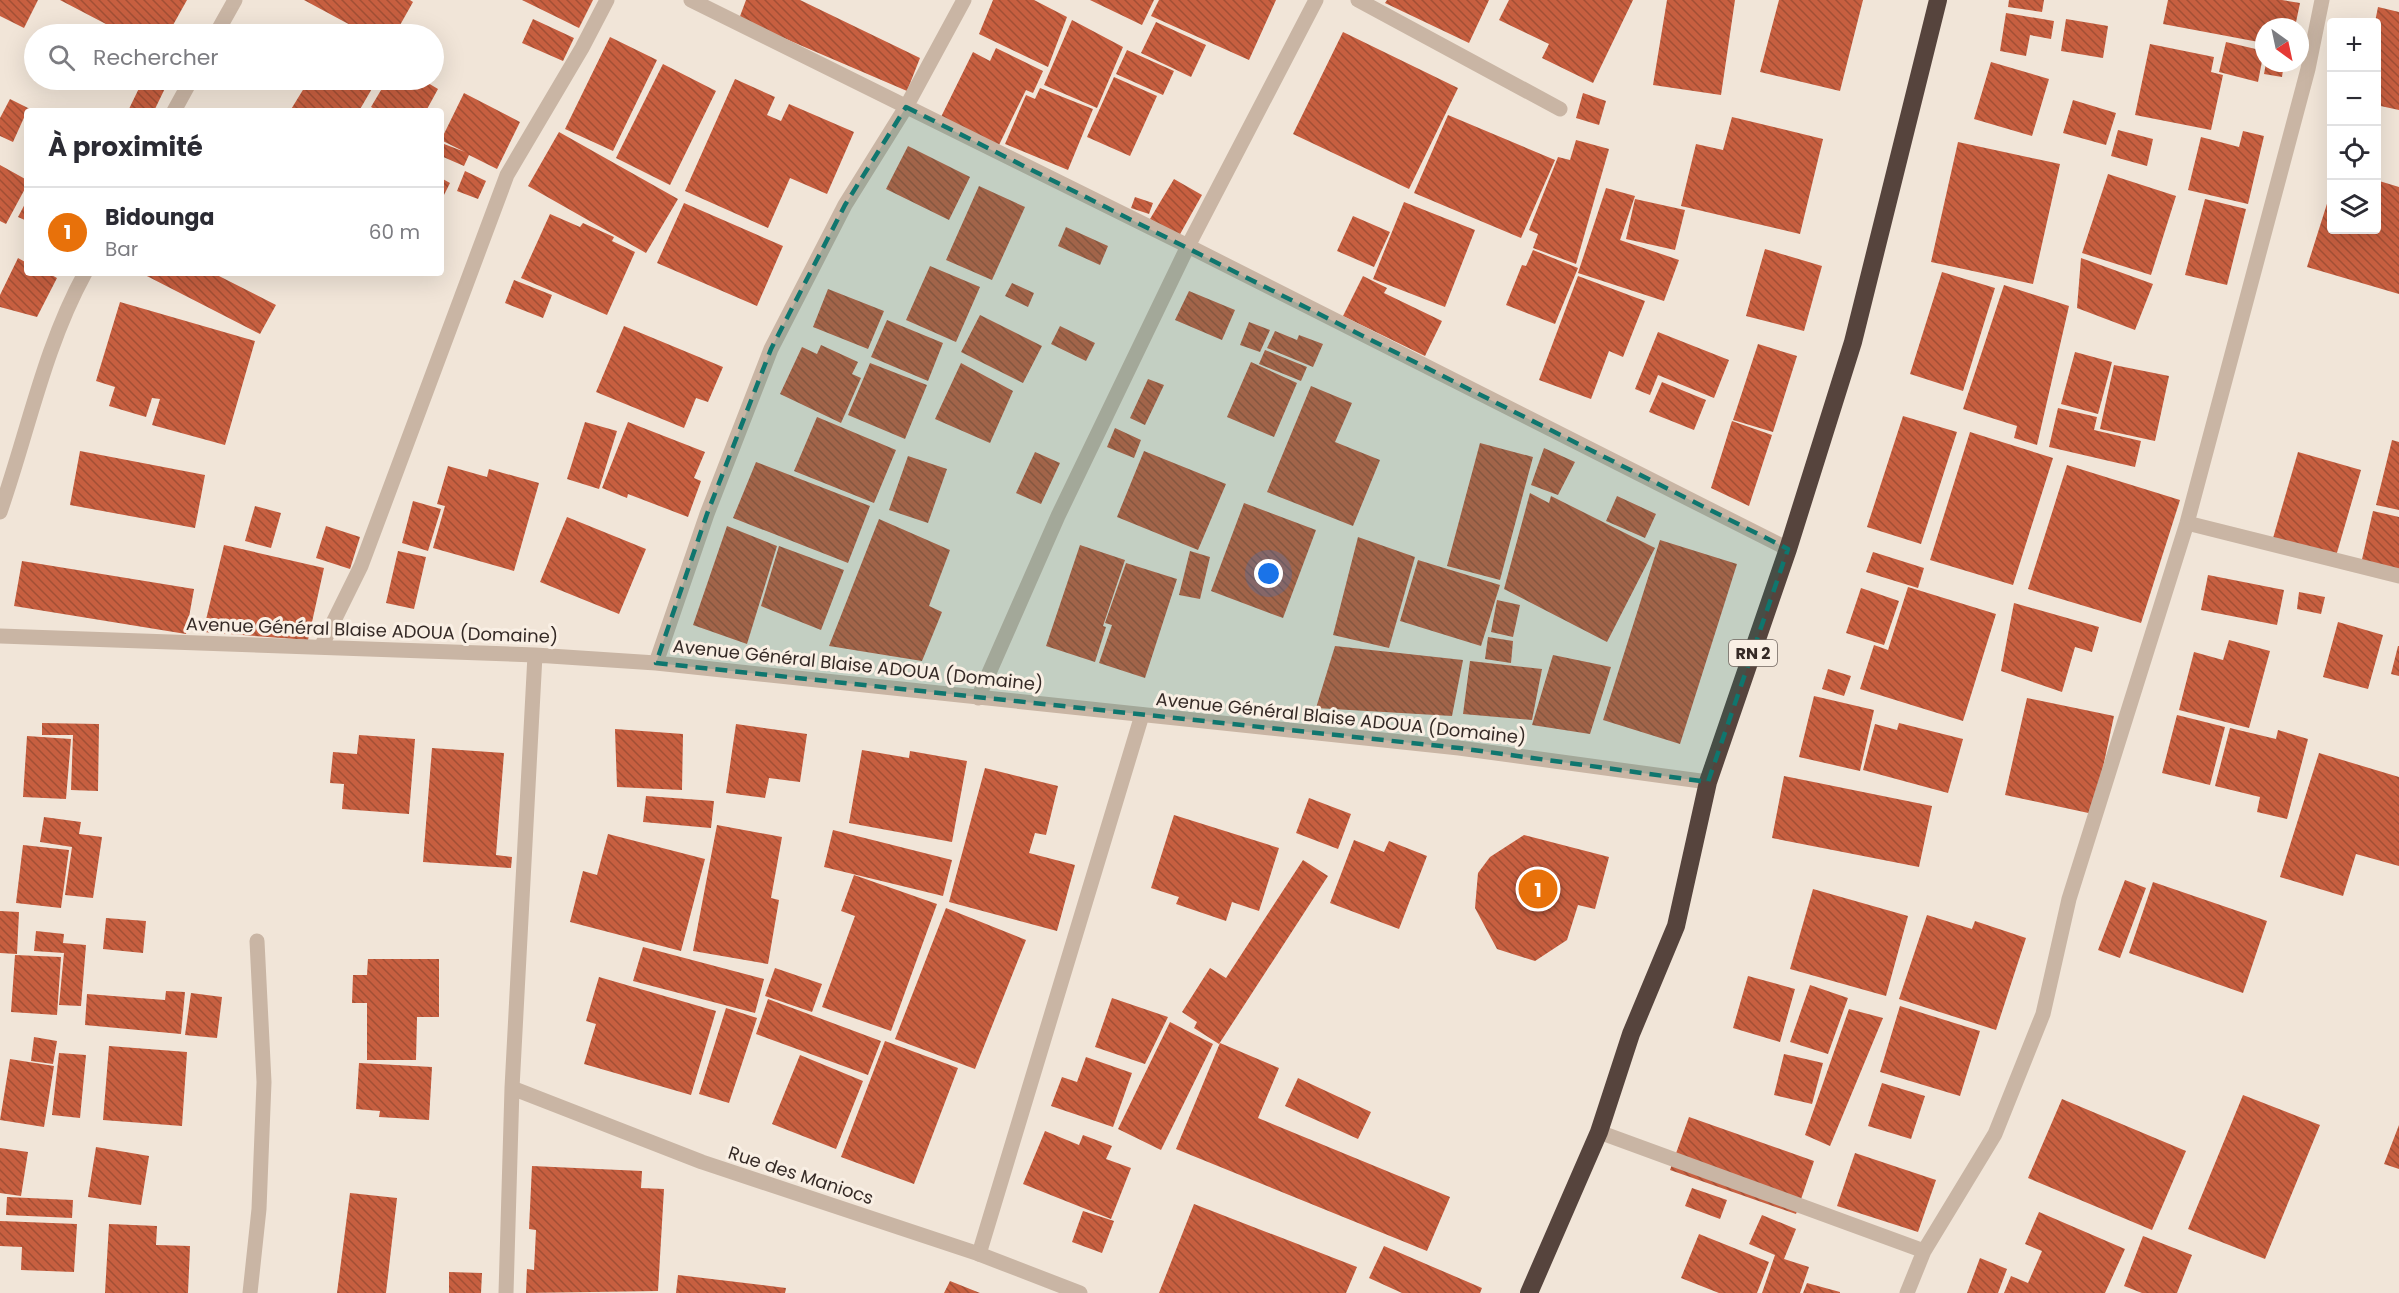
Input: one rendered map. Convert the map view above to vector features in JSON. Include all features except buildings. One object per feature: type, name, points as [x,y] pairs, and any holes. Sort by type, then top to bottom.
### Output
[{"type":"highway","name":"RN 2","points":[[1529,1293],[1599,1132],[1631,1034],[1676,926],[1708,782],[1788,549],[1853,342],[1938,0]]},
{"type":"street","points":[[222,24],[235,0]]},
{"type":"street","points":[[321,647],[361,566],[507,175],[582,48],[607,0]]},
{"type":"street","points":[[691,0],[1188,246],[1788,549]]},
{"type":"street","points":[[656,663],[707,514],[771,349],[845,205],[906,107],[964,0]]},
{"type":"street","points":[[978,698],[1058,516],[1188,246],[1316,0]]},
{"type":"street","points":[[1359,0],[1560,109]]},
{"type":"street","points":[[1907,1293],[1924,1251],[1995,1134],[2043,1014],[2069,899],[2187,523],[2308,69],[2322,0]]},
{"type":"street","points":[[176,108],[186,90]]},
{"type":"street","points":[[0,512],[40,381],[70,300],[83,276]]},
{"type":"street","points":[[2187,523],[2399,576]]},
{"type":"street","name":"Avenue Général Blaise ADOUA (Domaine)","points":[[0,636],[535,655],[656,663],[1459,748],[1708,782]]},
{"type":"street","points":[[506,1293],[512,1088],[535,655]]},
{"type":"street","points":[[979,1254],[1142,715]]},
{"type":"street","points":[[250,1293],[259,1209],[264,1082],[256,941]]},
{"type":"street","name":"Rue des Maniocs","points":[[512,1088],[702,1162],[979,1254],[1080,1293]]},
{"type":"street","points":[[1599,1132],[1924,1251]]},
{"type":"highlighted area","points":[[906,107],[1788,549],[1708,782],[1459,748],[656,663],[707,514],[771,349],[845,205]]},
{"type":"place","name":"Bidounga","points":[[1538,889]]}]
